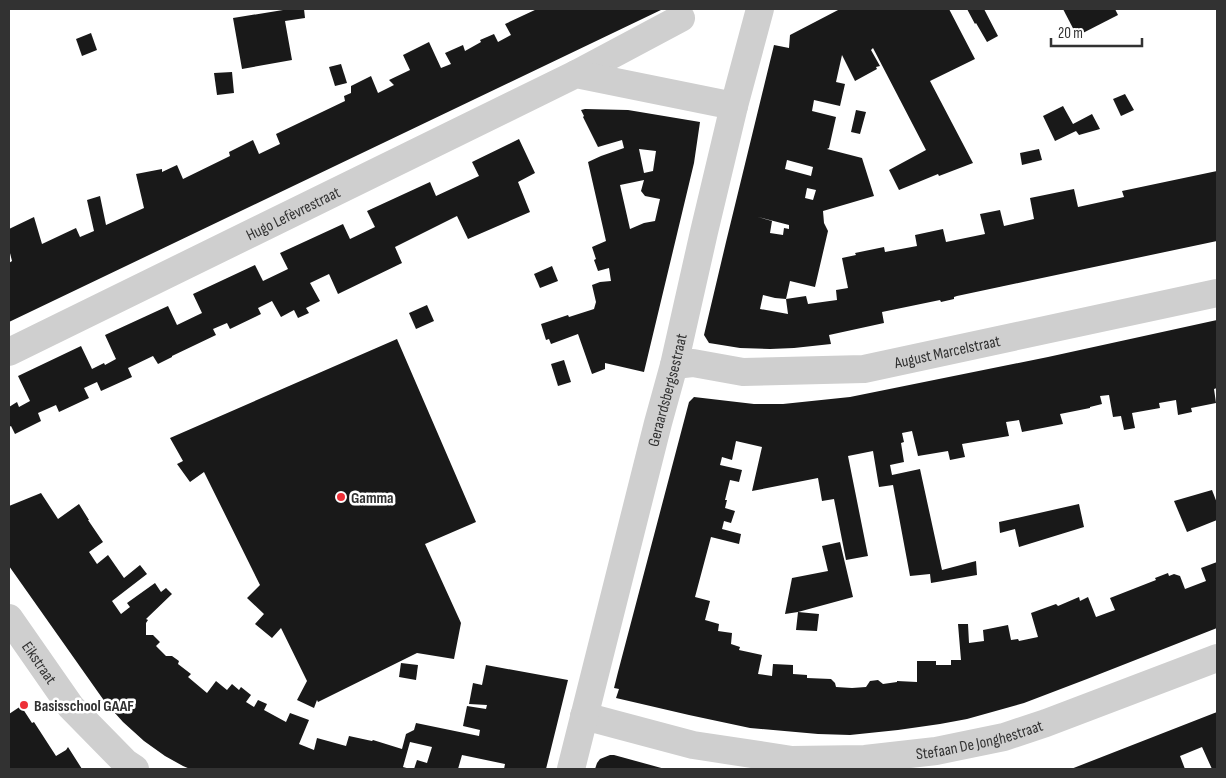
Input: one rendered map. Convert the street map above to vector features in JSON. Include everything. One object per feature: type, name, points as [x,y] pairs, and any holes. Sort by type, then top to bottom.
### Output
[{"type":"street","name":"Geraardsbergsestraat","points":[[571,769],[674,365],[734,106],[760,9]]},
{"type":"street","name":"Hugo Lefèvrestraat","points":[[9,352],[576,74],[681,18]]},
{"type":"street","points":[[576,74],[734,106]]},
{"type":"street","name":"August Marcelstraat","points":[[674,365],[693,363],[743,372],[864,369],[1217,293]]},
{"type":"street","name":"Eikstraat","points":[[9,618],[71,706],[126,763],[135,769]]},
{"type":"street","name":"Stefaan De Jonghestraat","points":[[584,716],[702,746],[792,760],[865,760],[936,751],[1004,737],[1217,658]]},
{"type":"building","points":[[283,9],[304,9],[305,18],[285,21],[292,60],[242,69],[233,18]]},
{"type":"building","points":[[537,9],[663,9],[9,322],[9,263],[12,261],[9,249],[9,229],[34,217],[42,244],[76,228],[80,237],[94,231],[87,200],[100,196],[106,225],[144,208],[136,174],[162,169],[162,172],[177,165],[183,179],[230,156],[229,152],[253,140],[259,154],[280,144],[276,134],[345,101],[344,96],[351,93],[351,86],[371,76],[378,93],[394,85],[389,80],[410,70],[403,55],[429,42],[441,68],[451,64],[445,53],[463,45],[465,51],[481,42],[480,40],[494,34],[498,42],[511,35],[505,24]]},
{"type":"building","points":[[840,9],[949,9],[975,59],[930,81],[973,163],[939,176],[938,174],[899,190],[889,170],[926,150],[873,48],[871,50],[880,66],[855,81],[842,55],[836,82],[845,84],[840,106],[814,100],[812,111],[836,117],[829,148],[827,149],[862,158],[874,196],[823,211],[824,223],[828,231],[815,287],[790,281],[786,299],[806,296],[808,304],[837,300],[836,290],[848,288],[842,258],[856,255],[855,253],[884,247],[885,252],[917,246],[915,235],[943,229],[946,242],[985,234],[980,214],[1000,210],[1004,226],[1034,219],[1030,198],[1074,189],[1078,207],[1124,197],[1122,191],[1217,171],[1217,241],[957,296],[954,299],[941,302],[940,300],[882,312],[884,323],[829,335],[831,344],[770,349],[740,348],[709,343],[704,335],[774,45],[789,48],[790,35]],"holes":[[[787,160],[813,167],[811,176],[785,169]],[[807,188],[816,190],[813,200],[805,198]],[[758,217],[789,225],[789,229],[784,228],[783,235],[770,233],[772,221]],[[763,295],[786,299],[788,314],[760,309]]]},
{"type":"building","points":[[967,9],[984,9],[998,36],[987,42]]},
{"type":"building","points":[[1063,9],[1115,9],[1118,15],[1077,36]]},
{"type":"building","points":[[91,33],[97,50],[82,56],[76,39]]},
{"type":"building","points":[[341,64],[347,83],[335,86],[329,67]]},
{"type":"building","points":[[232,72],[234,93],[217,95],[214,73]]},
{"type":"building","points":[[1125,94],[1134,110],[1121,116],[1113,99]]},
{"type":"building","points":[[1063,106],[1073,124],[1092,114],[1100,129],[1079,135],[1076,131],[1055,141],[1043,116]]},
{"type":"building","points":[[581,110],[628,110],[700,122],[694,163],[644,372],[605,363],[605,369],[592,374],[578,334],[551,344],[549,339],[546,340],[541,324],[594,309],[596,302],[592,285],[611,281],[609,268],[598,271],[594,260],[596,259],[592,247],[606,241],[588,162],[624,148],[622,140],[598,147]],"holes":[[[639,149],[656,151],[653,171],[644,173]],[[644,180],[641,191],[645,196],[660,199],[655,221],[630,229],[620,185]]]},
{"type":"building","points":[[856,110],[866,112],[860,134],[851,132]]},
{"type":"building","points":[[519,139],[535,173],[518,182],[530,212],[468,239],[457,216],[395,247],[402,263],[338,294],[329,274],[310,283],[320,301],[306,308],[309,313],[298,318],[294,310],[281,317],[272,301],[258,308],[261,314],[230,329],[227,323],[213,329],[216,335],[158,364],[153,356],[128,368],[132,377],[101,391],[97,382],[84,388],[89,398],[59,412],[56,405],[38,413],[41,421],[15,434],[11,426],[9,427],[9,407],[17,402],[19,407],[30,401],[18,376],[81,346],[92,369],[104,363],[105,365],[116,359],[105,335],[168,306],[177,325],[202,313],[193,294],[255,265],[263,281],[288,269],[280,253],[343,224],[350,239],[375,227],[367,211],[430,182],[436,196],[479,176],[472,162]]},
{"type":"building","points":[[1039,149],[1042,160],[1022,165],[1020,153]]},
{"type":"building","points":[[552,266],[558,281],[540,288],[534,274]]},
{"type":"building","points":[[427,305],[434,321],[416,329],[409,313]]},
{"type":"building","points":[[1217,320],[1217,388],[1214,389],[1216,403],[1191,408],[1192,412],[1178,415],[1176,400],[1159,403],[1160,408],[1132,413],[1135,428],[1124,430],[1121,416],[1113,417],[1109,395],[1100,396],[1102,404],[1060,414],[1063,424],[1022,432],[1019,420],[1006,422],[1009,436],[962,444],[965,457],[950,460],[948,451],[918,456],[912,431],[902,433],[904,442],[901,443],[904,462],[890,465],[892,475],[920,469],[942,570],[976,561],[977,575],[931,583],[930,574],[910,576],[893,485],[879,487],[873,451],[848,456],[868,556],[846,560],[834,499],[822,501],[818,478],[752,491],[762,447],[736,441],[732,460],[722,457],[720,465],[742,470],[739,482],[730,480],[725,508],[735,511],[731,523],[724,521],[722,529],[741,534],[739,544],[711,537],[695,597],[710,601],[705,620],[719,624],[718,631],[732,633],[731,644],[740,647],[739,650],[762,655],[758,674],[772,676],[773,664],[793,665],[793,674],[807,675],[807,678],[831,679],[836,687],[852,688],[866,687],[870,681],[878,680],[883,684],[897,681],[917,682],[917,661],[936,661],[936,665],[951,665],[951,660],[961,660],[958,624],[968,624],[969,643],[984,641],[983,630],[1008,625],[1011,640],[1018,639],[1019,641],[1038,637],[1031,613],[1056,604],[1058,606],[1079,597],[1080,601],[1088,597],[1096,617],[1115,610],[1110,598],[1156,580],[1155,578],[1168,573],[1169,576],[1174,574],[1180,576],[1185,589],[1206,581],[1201,568],[1217,562],[1217,628],[1024,703],[967,719],[898,730],[850,735],[750,728],[616,698],[619,689],[614,688],[618,672],[689,402],[694,397],[754,404],[783,404],[850,397],[1048,357]]},
{"type":"building","name":"Gamma","points":[[397,339],[476,522],[425,544],[461,623],[454,659],[417,653],[318,702],[317,700],[314,708],[297,700],[307,681],[281,628],[272,638],[255,624],[264,614],[247,598],[260,585],[204,472],[190,482],[177,464],[183,461],[170,438]]},
{"type":"building","points":[[564,360],[571,382],[558,386],[551,364]]},
{"type":"building","points":[[1212,490],[1217,503],[1217,520],[1187,532],[1174,501]]},
{"type":"building","points":[[41,493],[58,519],[79,504],[103,542],[89,552],[97,564],[108,555],[124,578],[140,565],[147,574],[112,601],[121,614],[130,607],[127,603],[155,583],[161,592],[166,588],[172,594],[146,619],[148,620],[146,623],[146,635],[153,635],[160,642],[156,646],[166,656],[172,656],[179,661],[178,664],[191,674],[188,677],[207,693],[216,681],[227,690],[232,684],[239,690],[241,687],[251,695],[246,702],[254,707],[258,700],[267,704],[264,710],[286,722],[290,713],[309,720],[299,744],[314,750],[317,738],[346,746],[349,736],[373,740],[402,749],[406,734],[414,730],[416,723],[479,736],[480,730],[463,726],[467,706],[486,709],[487,705],[469,704],[473,683],[482,685],[486,665],[568,680],[546,769],[504,769],[505,764],[462,755],[458,769],[414,769],[417,760],[427,763],[432,747],[410,742],[403,767],[410,769],[190,769],[183,766],[144,741],[105,702],[9,566],[9,506]]},
{"type":"building","points":[[1079,504],[1084,527],[1019,547],[1015,529],[1000,533],[999,522]]},
{"type":"building","points":[[840,542],[853,597],[785,614],[792,578],[828,571],[822,546]]},
{"type":"building","points":[[798,612],[819,614],[817,631],[796,630]]},
{"type":"building","points":[[401,663],[418,665],[416,680],[399,677]]},
{"type":"building","name":"Basisschool GAAF","points":[[21,706],[56,756],[68,747],[82,769],[9,769],[9,714]]},
{"type":"building","points":[[1217,712],[1217,769],[1212,769],[1202,747],[1180,756],[1185,769],[1071,769]]},
{"type":"building","points":[[610,755],[665,769],[595,769],[600,759]]},
{"type":"place","name":"Gamma","points":[[341,497]]},
{"type":"place","name":"Basisschool GAAF","points":[[24,705]]}]
